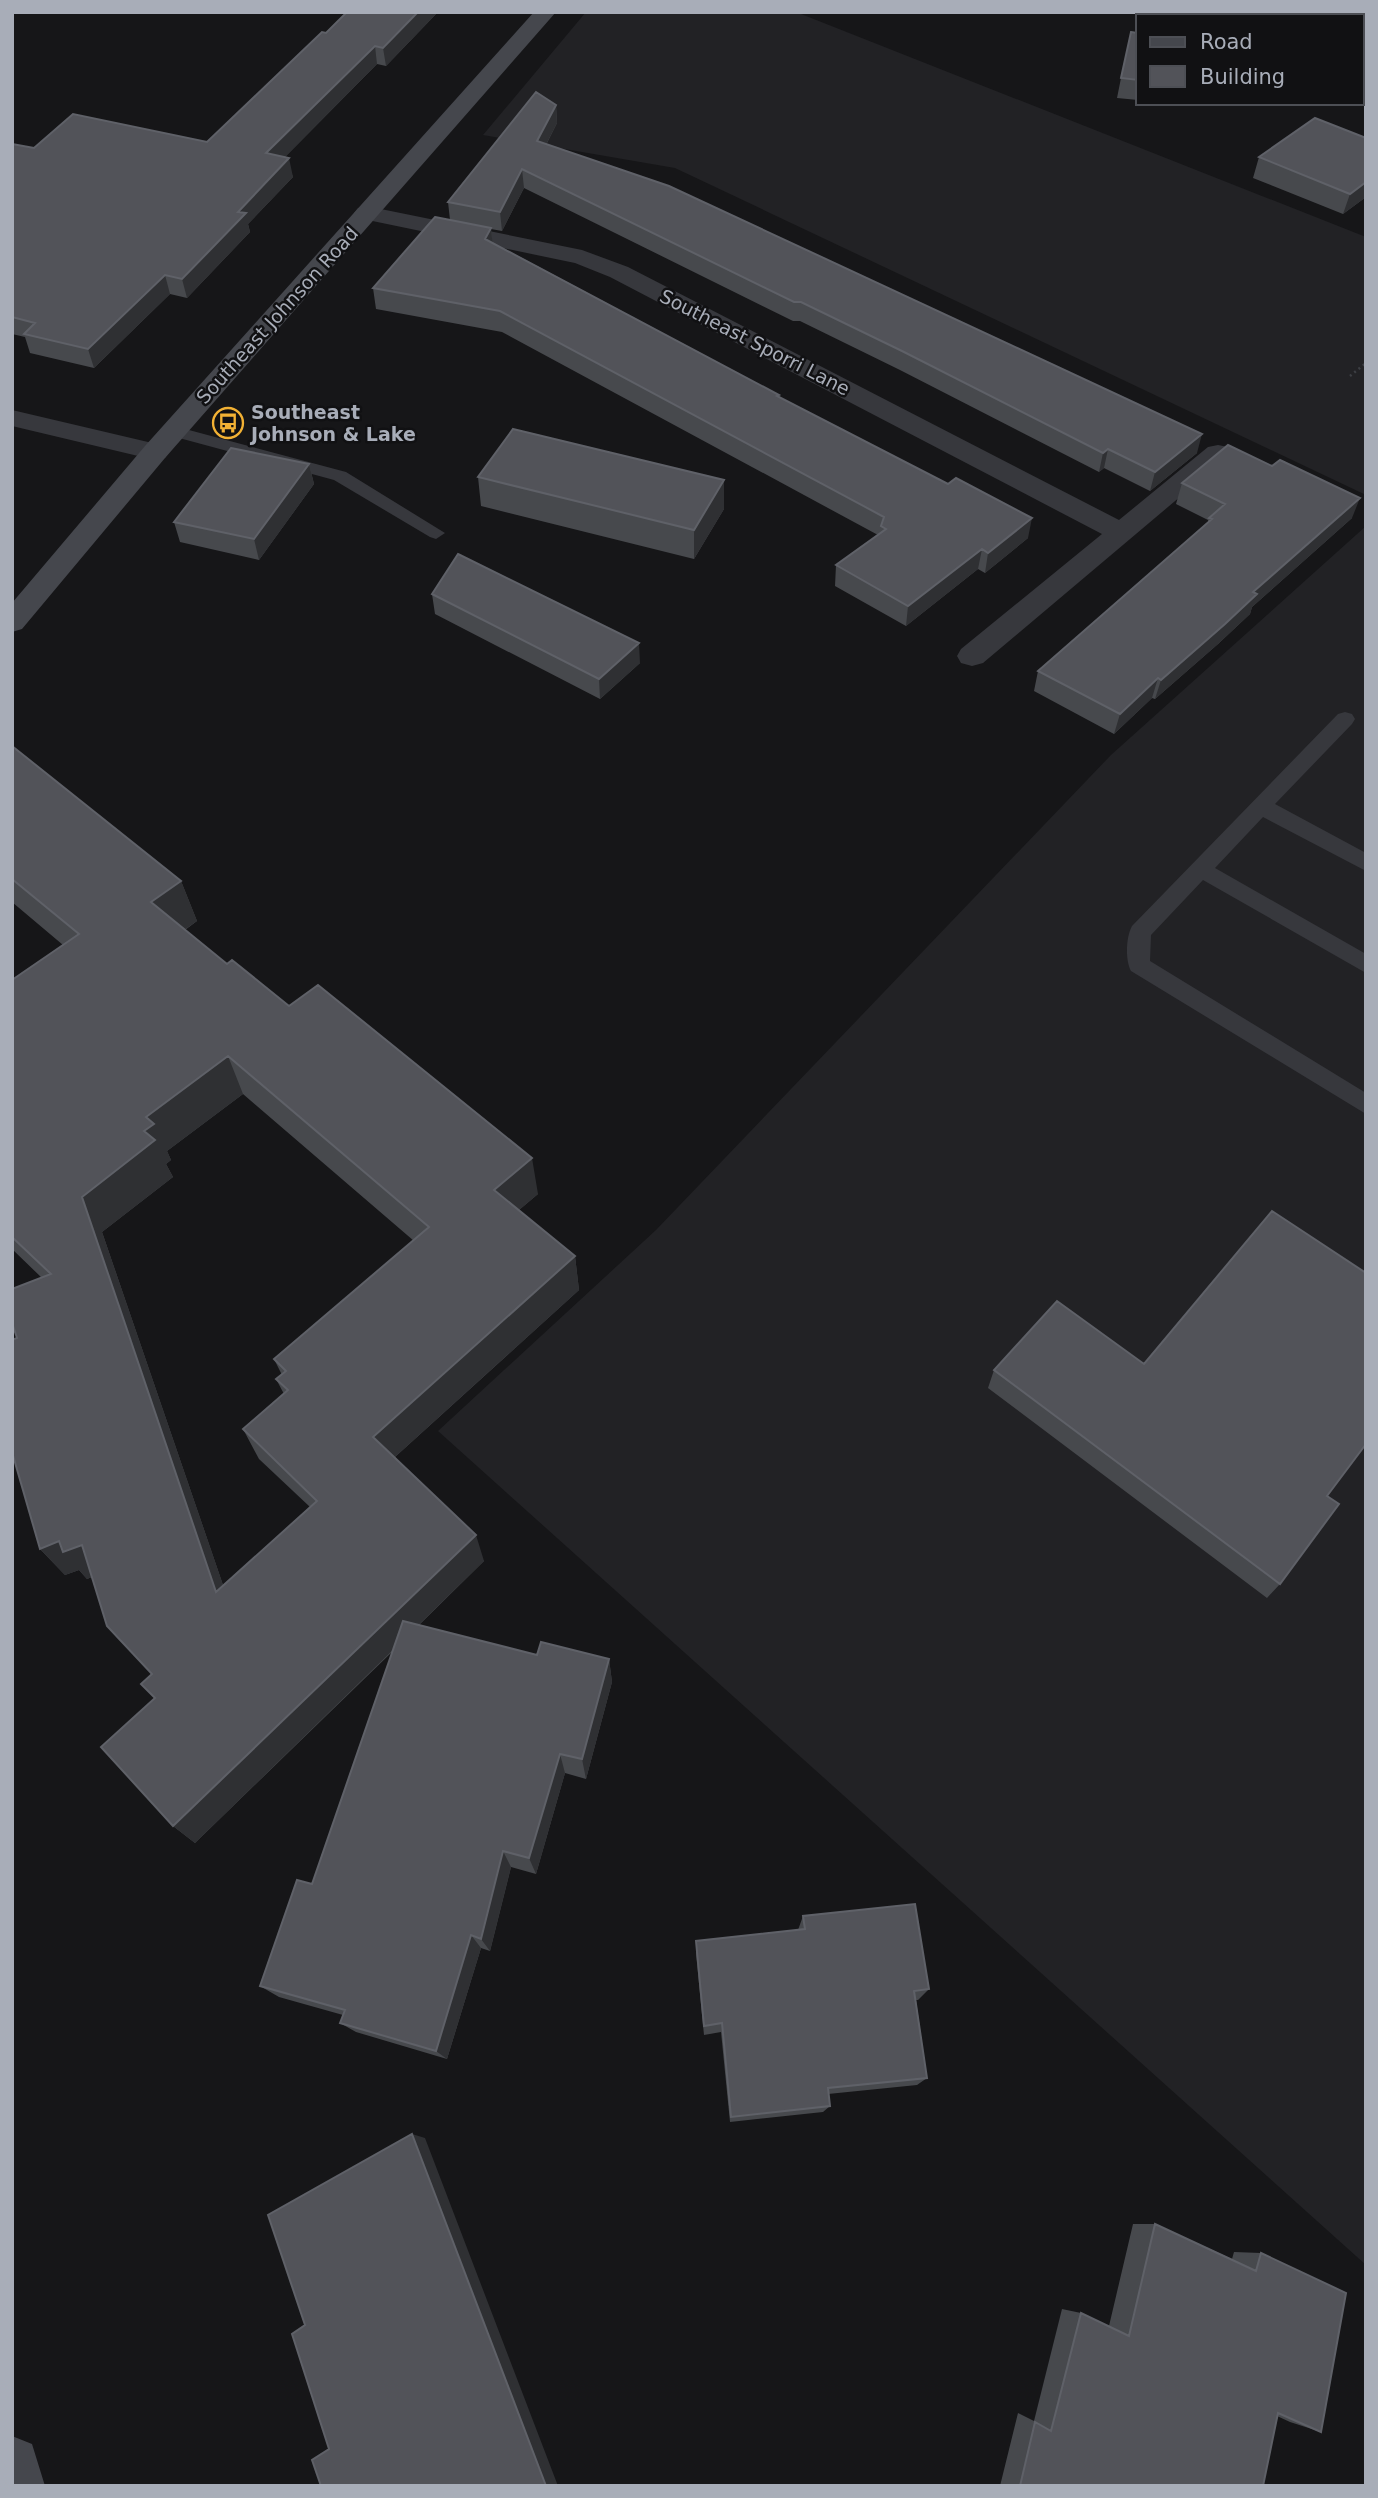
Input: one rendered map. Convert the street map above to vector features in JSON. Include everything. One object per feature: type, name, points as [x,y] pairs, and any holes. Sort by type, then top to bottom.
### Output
[{"type":"street","name":"Southeast Johnson Road","points":[[14,618],[155,452],[546,12]]},
{"type":"street","name":"Southeast Sporri Lane","points":[[366,214],[582,257],[619,272],[1122,533]]},
{"type":"street","points":[[12,418],[155,452]]},
{"type":"street","points":[[972,656],[1218,453]]},
{"type":"street","points":[[12,2464],[17,2486]]},
{"type":"lane","points":[[174,431],[340,476],[436,533]]},
{"type":"lane","points":[[1346,719],[1140,932],[1139,965],[1366,1105]]},
{"type":"lane","points":[[1262,806],[1366,863]]},
{"type":"lane","points":[[1200,869],[1366,965]]},
{"type":"path","points":[[1350,376],[1366,363]]},
{"type":"shaded area","points":[[586,12],[796,12],[1366,237],[1366,495],[675,168],[483,135]]},
{"type":"shaded area","points":[[1366,526],[1366,2265],[438,1431],[656,1230],[1111,755]]},
{"type":"building","points":[[347,12],[418,12],[383,48],[375,46],[266,153],[289,158],[238,212],[246,213],[182,279],[165,275],[88,349],[24,334],[35,323],[12,317],[12,144],[34,148],[73,114],[207,142],[322,32],[326,33]]},
{"type":"building","points":[[1255,12],[1347,12],[1344,14],[1252,14]]},
{"type":"building","points":[[1131,32],[1136,33],[1136,80],[1121,78]]},
{"type":"building","points":[[536,92],[556,105],[537,141],[669,186],[1202,434],[1155,472],[1108,449],[1103,453],[902,351],[801,302],[794,302],[522,169],[500,212],[448,202]]},
{"type":"building","points":[[1315,118],[1366,138],[1366,182],[1350,194],[1259,157]]},
{"type":"building","points":[[435,217],[491,228],[485,239],[779,395],[777,396],[948,484],[956,478],[1032,518],[988,553],[982,549],[908,606],[836,565],[886,529],[881,526],[884,517],[500,311],[373,288]]},
{"type":"building","points":[[513,429],[724,480],[694,530],[478,477]]},
{"type":"building","points":[[1228,445],[1272,466],[1280,460],[1360,498],[1253,592],[1257,594],[1225,624],[1161,680],[1158,678],[1120,714],[1038,671],[1212,519],[1209,518],[1225,504],[1182,483]]},
{"type":"building","points":[[231,448],[309,464],[254,539],[174,522]]},
{"type":"building","points":[[458,554],[639,643],[599,679],[432,594]]},
{"type":"building","points":[[12,746],[181,881],[151,902],[227,964],[232,960],[289,1006],[318,985],[532,1158],[494,1190],[575,1256],[373,1437],[476,1535],[173,1826],[101,1747],[155,1698],[141,1684],[152,1674],[107,1626],[82,1545],[63,1552],[59,1541],[40,1549],[12,1452],[12,1340],[17,1338],[12,1323],[12,1289],[51,1274],[12,1237],[12,980],[79,934],[12,879]],"holes":[[[228,1056],[429,1227],[274,1359],[286,1371],[276,1379],[288,1390],[243,1429],[317,1501],[216,1592],[82,1197],[155,1140],[144,1131],[154,1124],[146,1117]]]},
{"type":"building","points":[[1272,1211],[1366,1273],[1366,1444],[1327,1496],[1339,1504],[1280,1584],[994,1370],[1057,1301],[1144,1364]]},
{"type":"building","points":[[403,1621],[537,1655],[541,1642],[609,1659],[582,1759],[560,1754],[529,1858],[503,1851],[481,1939],[471,1935],[436,2051],[340,2023],[345,2010],[260,1986],[297,1880],[312,1884]]},
{"type":"building","points":[[915,1904],[929,1989],[914,1991],[927,2078],[828,2088],[830,2106],[731,2117],[722,2023],[704,2026],[696,1941],[805,1929],[803,1916]]},
{"type":"building","points":[[412,2134],[546,2486],[321,2486],[312,2460],[329,2449],[292,2334],[305,2325],[268,2215]]},
{"type":"building","points":[[1155,2224],[1256,2271],[1261,2253],[1346,2293],[1321,2432],[1278,2413],[1263,2486],[1020,2486],[1035,2422],[1051,2431],[1081,2313],[1129,2336]]},
{"type":"place","name":"Southeast Johnson & Lake","points":[[228,423]]}]
